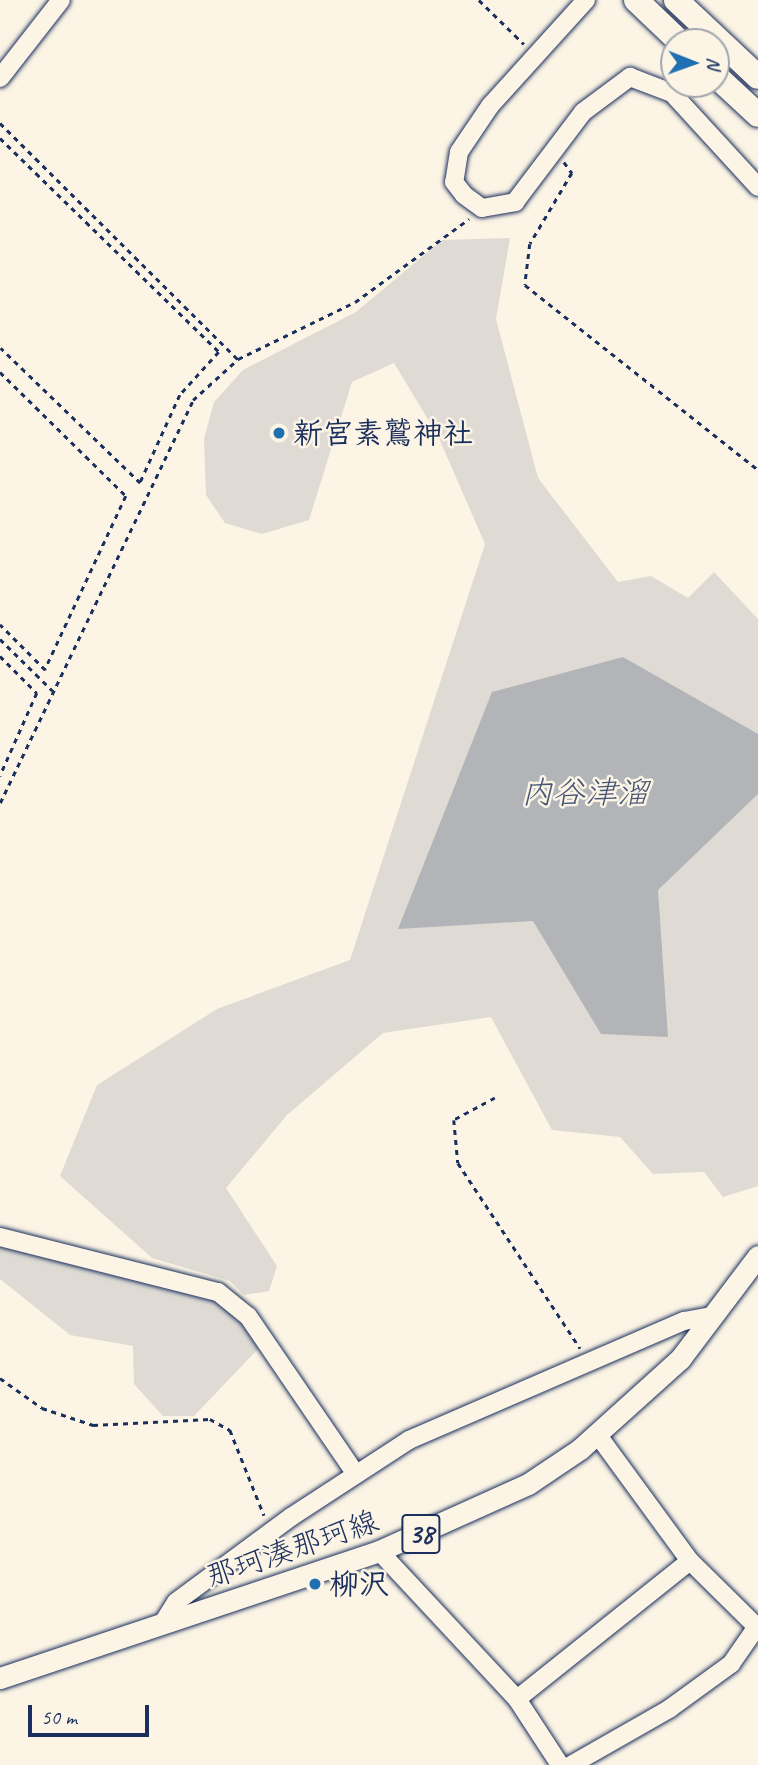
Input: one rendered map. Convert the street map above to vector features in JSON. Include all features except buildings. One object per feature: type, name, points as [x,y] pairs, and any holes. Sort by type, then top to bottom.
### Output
[{"type":"highway","points":[[636,0],[665,28]]},
{"type":"highway","points":[[676,0],[758,77]]},
{"type":"highway","points":[[730,89],[758,115]]},
{"type":"main road","name":"那珂湊那珂線","points":[[0,1678],[379,1551],[528,1484],[597,1434],[680,1359],[758,1256]]},
{"type":"street","points":[[0,78],[61,0]]},
{"type":"street","points":[[586,0],[490,106],[453,168],[454,182],[482,208],[515,202],[556,151],[583,111],[615,84],[642,78],[672,93],[758,187]]},
{"type":"street","points":[[0,1237],[218,1292],[248,1316],[355,1473]]},
{"type":"street","points":[[161,1626],[176,1602],[355,1473],[410,1440],[684,1321],[713,1316]]},
{"type":"street","points":[[571,1765],[669,1709],[731,1664],[757,1626],[690,1561],[597,1434]]},
{"type":"street","points":[[379,1551],[517,1699],[560,1765]]},
{"type":"street","points":[[517,1699],[690,1561]]},
{"type":"path","points":[[479,0],[535,55]]},
{"type":"path","points":[[0,122],[238,359]]},
{"type":"path","points":[[0,138],[219,352],[180,395],[139,484],[0,348]]},
{"type":"path","points":[[556,151],[572,173],[530,244],[525,285],[758,470]]},
{"type":"path","points":[[0,803],[193,400],[238,359],[355,302],[482,208]]},
{"type":"path","points":[[0,372],[126,496],[45,670],[0,625]]},
{"type":"path","points":[[0,639],[52,691]]},
{"type":"path","points":[[0,656],[37,693],[0,776]]},
{"type":"path","points":[[495,1098],[454,1120],[458,1163],[590,1362]]},
{"type":"path","points":[[0,1378],[42,1408],[93,1425],[210,1419],[230,1430],[272,1533]]},
{"type":"shaded area","points":[[510,238],[496,319],[538,478],[618,582],[651,576],[688,598],[714,572],[758,619],[758,1186],[723,1197],[704,1172],[653,1174],[620,1137],[552,1130],[491,1017],[383,1033],[287,1115],[226,1188],[277,1266],[269,1291],[244,1295],[230,1281],[152,1258],[60,1176],[97,1085],[217,1009],[350,960],[485,544],[438,436],[394,363],[352,382],[309,520],[262,534],[225,523],[206,495],[204,439],[214,402],[243,370],[356,312],[442,240]]},
{"type":"shaded area","points":[[0,1238],[214,1301],[245,1323],[258,1349],[194,1416],[163,1416],[134,1384],[133,1346],[70,1335],[0,1279]]},
{"type":"water","name":"内谷津溜","points":[[623,657],[758,734],[758,794],[658,890],[668,1037],[601,1034],[533,921],[398,929],[492,692]]},
{"type":"place","name":"新宮素鷲神社","points":[[279,433]]},
{"type":"place","name":"柳沢","points":[[315,1584]]}]
